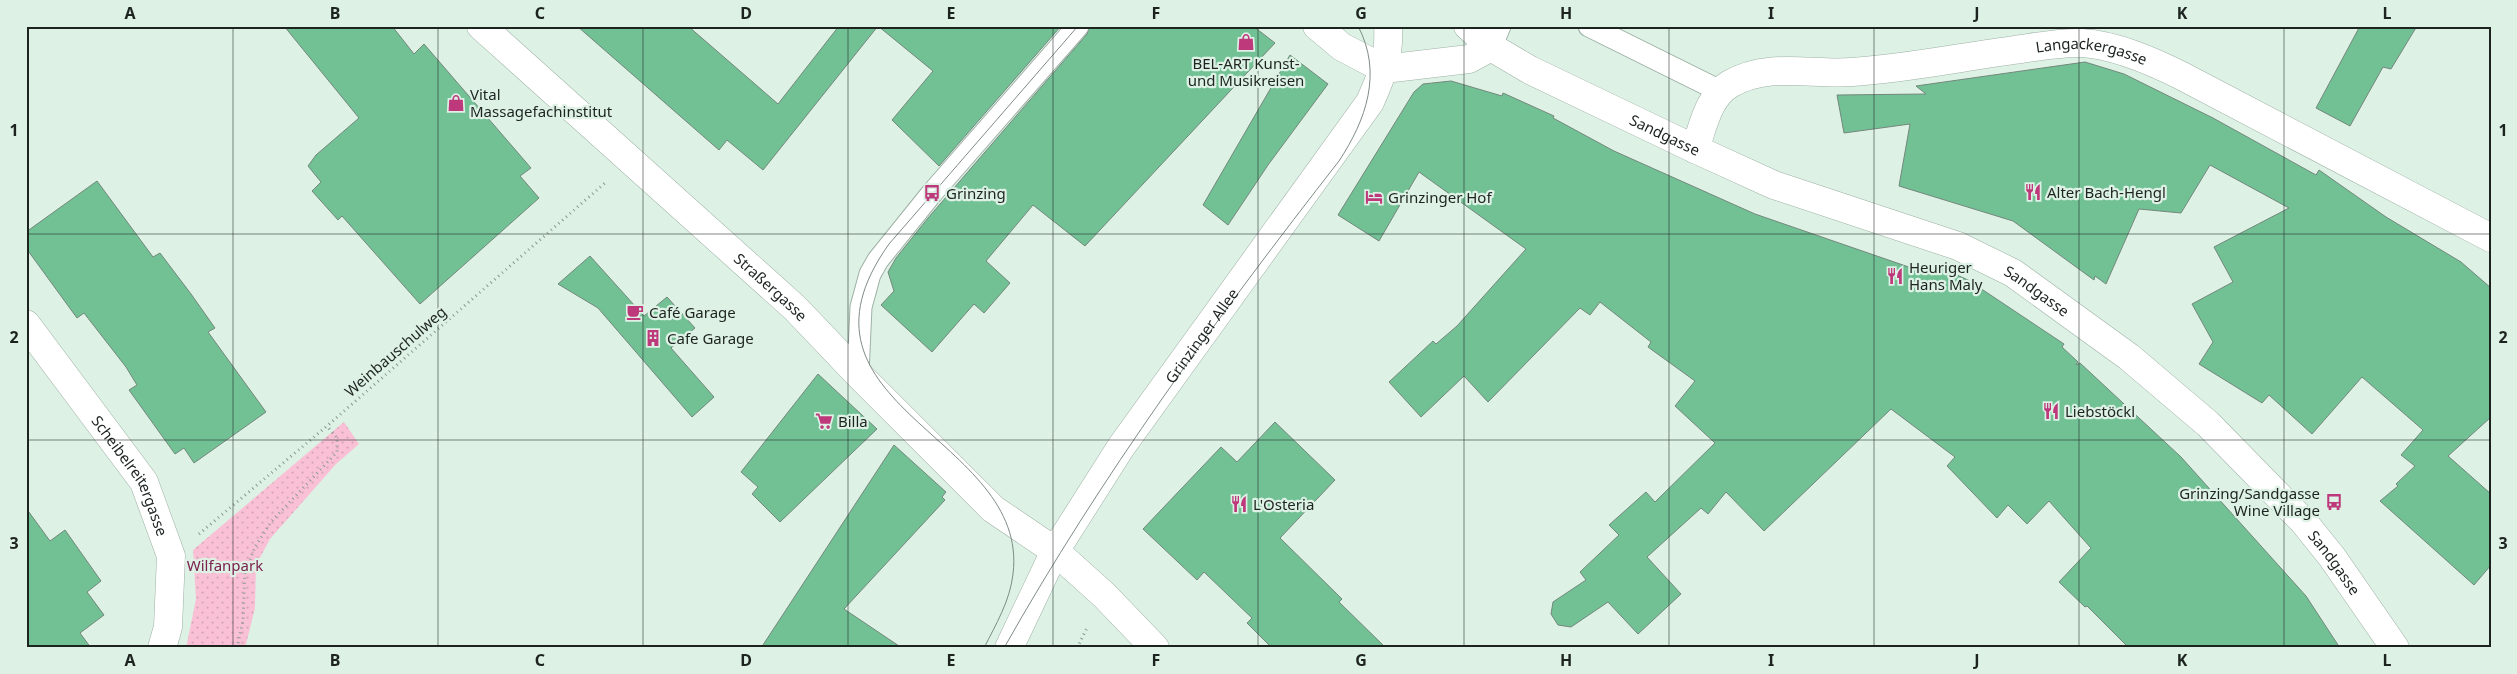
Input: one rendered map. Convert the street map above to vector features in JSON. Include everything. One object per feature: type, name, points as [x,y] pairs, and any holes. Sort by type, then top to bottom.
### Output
[{"type":"street","name":"Straßergasse","points":[[481,26],[795,308],[858,374],[994,509],[1056,551],[1104,595],[1155,648]]},
{"type":"street","points":[[1317,26],[1342,47],[1384,69],[1469,59],[1495,37]]},
{"type":"street","name":"Grinzinger Allee","points":[[1009,648],[1056,551],[1121,447],[1367,108],[1384,69],[1390,46],[1388,26]]},
{"type":"street","name":"Sandgasse","points":[[1468,26],[1495,37],[1530,70],[1774,185],[1958,246],[2013,273],[2070,312],[2129,357],[2208,424],[2303,521],[2332,557],[2395,648]]},
{"type":"street","name":"Langackergasse","points":[[1720,91],[1746,76],[1764,71],[1852,72],[2055,45],[2082,43],[2102,46],[2154,62],[2491,238]]},
{"type":"street","points":[[1695,149],[1710,108],[1720,91]]},
{"type":"street","name":"Scheibelreitergasse","points":[[26,324],[144,482],[171,556],[168,627],[162,648]]},
{"type":"lane","points":[[858,374],[861,307],[870,274],[878,260],[932,193],[1078,26]]},
{"type":"lane","points":[[1589,26],[1720,91]]},
{"type":"path","name":"Weinbauschulweg","points":[[171,556],[327,426],[631,160]]},
{"type":"path","points":[[237,648],[243,622],[244,572],[255,547],[271,522],[337,452],[338,438],[327,426]]},
{"type":"green space","name":"Wilfanpark","points":[[344,422],[359,444],[336,464],[270,539],[256,565],[255,608],[245,648],[186,648],[196,599],[193,550]]},
{"type":"building","points":[[284,26],[392,26],[414,54],[424,44],[531,168],[520,176],[539,198],[420,304],[342,216],[338,220],[312,191],[321,182],[308,166],[316,155],[359,118]]},
{"type":"building","points":[[577,26],[688,26],[778,104],[839,26],[878,26],[763,170],[727,140],[719,150]]},
{"type":"building","points":[[878,26],[1061,26],[939,166],[892,120],[933,71]]},
{"type":"building","points":[[1090,26],[1253,26],[1275,43],[1085,246],[1033,205],[986,261],[1010,283],[984,313],[974,304],[932,352],[881,305],[894,291],[888,272],[896,258],[928,218],[1087,34]]},
{"type":"building","points":[[2360,26],[2417,26],[2391,69],[2383,67],[2350,126],[2316,108]]},
{"type":"building","points":[[1290,55],[1328,84],[1268,165],[1228,225],[1203,205]]},
{"type":"building","points":[[2085,62],[2124,74],[2213,118],[2316,175],[2319,170],[2386,217],[2461,262],[2491,288],[2491,417],[2448,456],[2491,494],[2491,565],[2474,585],[2380,501],[2398,486],[2396,484],[2415,466],[2401,455],[2423,430],[2362,377],[2312,434],[2269,395],[2262,403],[2199,364],[2213,342],[2192,304],[2233,282],[2214,247],[2289,208],[2210,165],[2181,213],[2139,209],[2106,284],[2095,276],[2094,280],[2013,221],[1899,186],[1910,124],[1844,133],[1837,95],[1926,94],[1916,86]]},
{"type":"building","points":[[1451,81],[1502,96],[1503,93],[1554,116],[1553,118],[1614,151],[1755,214],[1929,274],[1935,265],[1968,280],[2064,344],[2062,347],[2078,362],[2076,365],[2080,363],[2181,457],[2306,596],[2340,648],[2129,648],[2087,606],[2085,607],[2059,582],[2091,548],[2049,501],[2027,524],[2008,505],[1997,518],[1947,466],[1955,457],[1891,409],[1764,531],[1726,492],[1708,514],[1701,508],[1647,557],[1681,594],[1638,634],[1608,602],[1571,627],[1558,625],[1551,614],[1553,602],[1586,580],[1580,572],[1619,535],[1609,525],[1646,492],[1655,502],[1715,443],[1675,406],[1695,381],[1648,347],[1651,342],[1600,302],[1590,315],[1580,308],[1488,402],[1464,376],[1421,417],[1389,382],[1433,341],[1436,344],[1457,326],[1526,249],[1419,172],[1379,241],[1338,215],[1414,92],[1423,84]]},
{"type":"building","points":[[97,181],[153,257],[160,253],[191,294],[215,328],[208,332],[266,412],[194,463],[184,448],[175,454],[129,390],[137,385],[126,367],[84,313],[77,318],[26,248],[26,232]]},
{"type":"building","name":"Cafe Garage","points":[[590,256],[644,316],[667,297],[695,328],[671,348],[714,397],[692,417],[598,308],[558,284]]},
{"type":"building","name":"Billa","points":[[818,374],[877,429],[780,522],[752,494],[758,487],[741,472]]},
{"type":"building","name":"L'Osteria","points":[[1275,422],[1335,480],[1280,538],[1342,599],[1339,602],[1386,648],[1272,648],[1247,623],[1252,618],[1204,572],[1197,580],[1143,529],[1221,447],[1237,462]]},
{"type":"building","points":[[894,445],[946,492],[942,497],[945,500],[844,609],[902,648],[761,648]]},
{"type":"building","points":[[26,508],[50,541],[65,530],[101,581],[87,592],[104,615],[80,633],[91,648],[26,648]]},
{"type":"tram line","points":[[984,648],[1002,612],[1009,594],[1013,574],[1008,527],[984,487],[882,384],[862,345],[862,299],[889,244],[1078,26]]},
{"type":"tram line","points":[[1004,648],[1080,521],[1162,398],[1349,145],[1363,113],[1370,79],[1369,61],[1358,26]]},
{"type":"place","name":"BEL-ART Kunst- und Musikreisen","points":[[1246,42]]},
{"type":"place","name":"Vital Massagefachinstitut","points":[[456,103]]},
{"type":"place","name":"Alter Bach-Hengl","points":[[2033,192]]},
{"type":"place","name":"Grinzing","points":[[932,193]]},
{"type":"place","name":"Grinzinger Hof","points":[[1374,197]]},
{"type":"place","name":"Heuriger Hans Maly","points":[[1895,276]]},
{"type":"place","name":"Café Garage","points":[[635,312]]},
{"type":"place","name":"Cafe Garage","points":[[653,338]]},
{"type":"place","name":"Liebstöckl","points":[[2051,411]]},
{"type":"place","name":"Billa","points":[[824,421]]},
{"type":"place","name":"Grinzing/Sandgasse Wine Village","points":[[2334,502]]},
{"type":"place","name":"L'Osteria","points":[[1239,504]]}]
